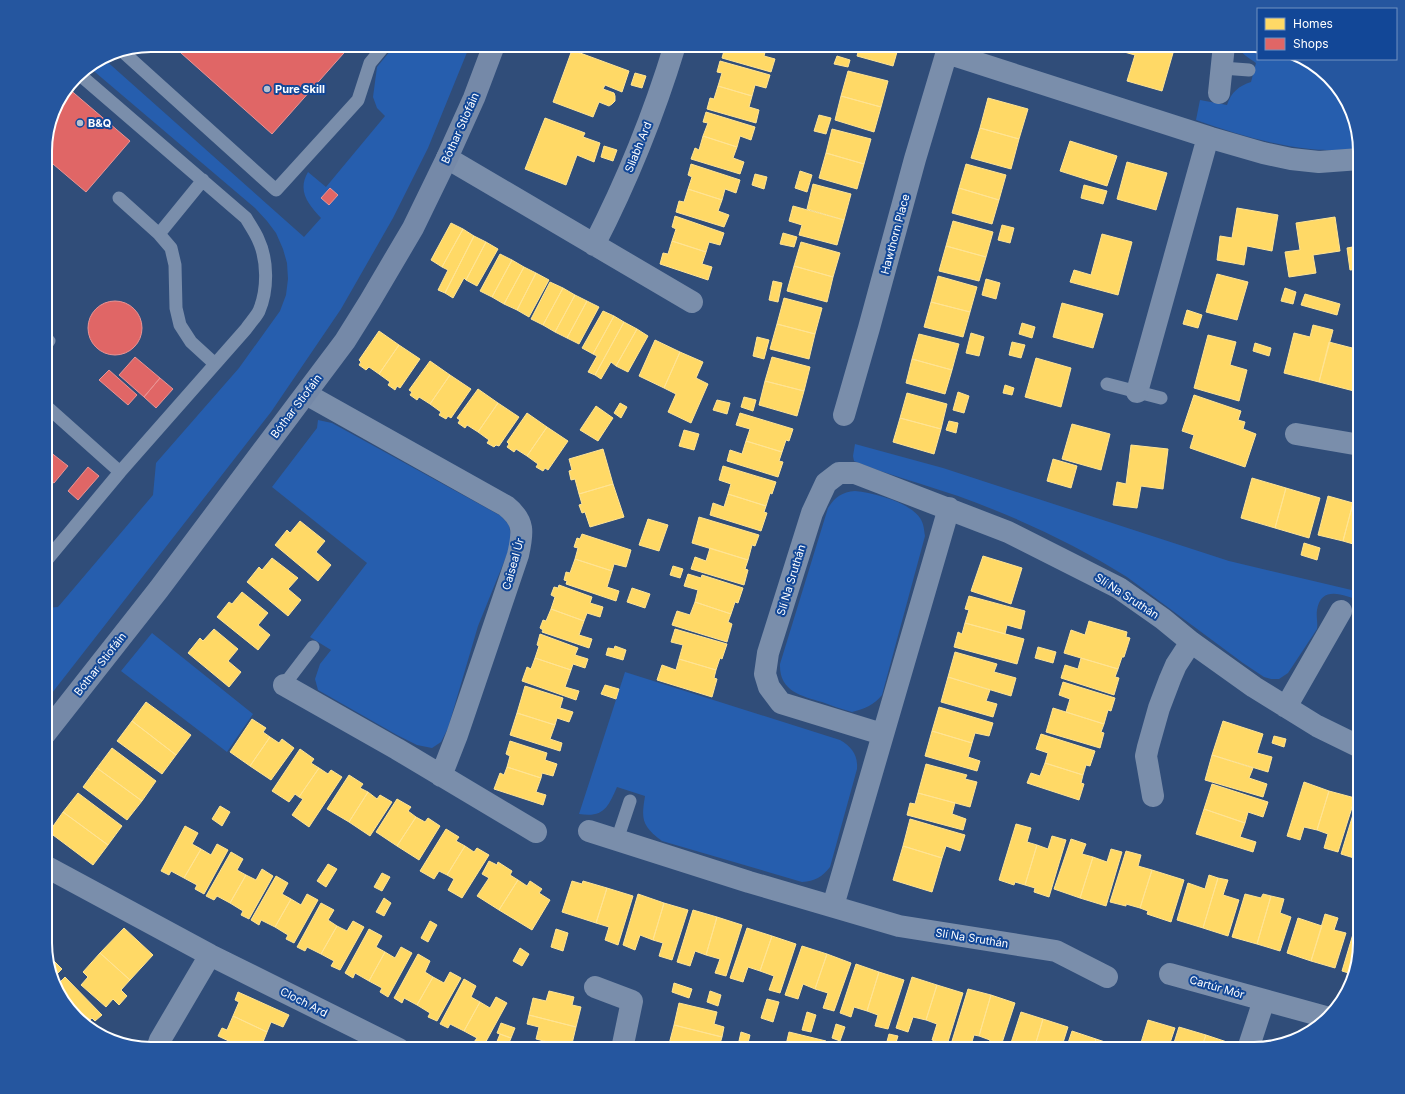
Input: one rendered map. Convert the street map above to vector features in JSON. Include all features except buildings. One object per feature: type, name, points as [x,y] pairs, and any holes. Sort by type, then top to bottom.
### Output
[{"type":"street","name":"Bóthar Stiofáin","points":[[52,725],[159,589],[306,394],[344,341],[370,301],[413,228],[474,98],[491,52]]},
{"type":"street","name":"Sliabh Ard","points":[[594,245],[614,206],[645,132],[662,88],[673,52]]},
{"type":"street","name":"Hawthorn Place","points":[[844,415],[915,159],[947,52]]},
{"type":"street","name":"Hawthorn Place","points":[[957,52],[1208,137],[1263,153],[1291,159],[1319,162],[1353,160]]},
{"type":"street","points":[[1219,93],[1223,52]]},
{"type":"street","points":[[1137,392],[1208,137]]},
{"type":"street","points":[[447,158],[692,302]]},
{"type":"street","name":"Caiseal Úr","points":[[306,394],[506,506],[514,512],[522,527],[522,538],[518,555],[457,735],[441,776]]},
{"type":"street","points":[[1296,434],[1353,444]]},
{"type":"street","name":"Slí Na Sruthán","points":[[882,734],[781,702],[769,687],[765,674],[768,653],[812,513],[826,483],[839,473],[855,473],[1008,532],[1119,588],[1163,619],[1234,673],[1328,732],[1353,744]]},
{"type":"street","points":[[833,906],[949,508]]},
{"type":"street","points":[[1286,707],[1341,611]]},
{"type":"street","points":[[1153,796],[1146,756],[1148,747],[1154,724],[1170,678],[1176,665],[1192,642]]},
{"type":"street","points":[[284,685],[397,749],[536,832]]},
{"type":"street","name":"Slí Na Sruthán","points":[[588,831],[749,882],[899,926],[1056,951],[1108,977]]},
{"type":"street","name":"Cloch Ard","points":[[52,870],[210,956],[385,1042]]},
{"type":"street","points":[[156,1042],[210,956]]},
{"type":"street","name":"Cartúr Mór","points":[[1170,974],[1321,1016]]},
{"type":"street","points":[[594,987],[632,1001],[623,1042]]},
{"type":"street","points":[[1250,1042],[1264,1000]]},
{"type":"lane","points":[[126,55],[276,190],[358,100],[370,63],[379,52]]},
{"type":"lane","points":[[1222,68],[1248,70]]},
{"type":"lane","points":[[52,545],[120,472],[215,364],[258,312],[264,294],[266,280],[264,260],[259,240],[246,218],[84,78]]},
{"type":"lane","points":[[159,234],[203,180]]},
{"type":"lane","points":[[119,198],[159,234],[171,248],[175,265],[176,308],[180,325],[191,342],[215,364]]},
{"type":"lane","points":[[1107,384],[1161,398]]},
{"type":"lane","points":[[52,411],[120,472]]},
{"type":"lane","points":[[284,685],[313,647]]},
{"type":"lane","points":[[617,840],[630,801]]},
{"type":"shaded area","points":[[389,52],[467,52],[428,148],[393,218],[341,309],[271,412],[52,693],[52,607],[58,607],[153,495],[156,463],[239,368],[280,311],[286,295],[288,279],[287,263],[276,233],[255,208],[94,71],[107,62],[304,237],[321,218],[308,202],[304,191],[305,179],[308,172],[326,187],[385,116],[377,108],[373,97],[377,67]]},
{"type":"shaded area","points":[[1241,52],[1257,52],[1257,60],[1292,60],[1304,65],[1314,72],[1333,91],[1343,107],[1350,125],[1353,149],[1323,150],[1281,145],[1238,134],[1196,120],[1200,100],[1227,105],[1231,96],[1236,90],[1251,82],[1256,63]]},
{"type":"shaded area","points":[[318,420],[332,423],[501,516],[509,525],[512,542],[478,626],[448,728],[441,742],[432,748],[417,745],[397,735],[318,690],[315,679],[320,664],[331,650],[310,637],[367,563],[272,487],[317,428]]},
{"type":"shaded area","points":[[855,444],[943,468],[1229,561],[1353,590],[1353,598],[1334,594],[1323,597],[1319,602],[1317,610],[1317,629],[1288,673],[1279,679],[1271,679],[1264,677],[1243,663],[1127,577],[1087,553],[1002,513],[958,496],[867,466],[854,461],[853,456]]},
{"type":"shaded area","points":[[855,491],[881,496],[908,507],[920,518],[925,536],[882,695],[868,706],[852,712],[806,697],[793,691],[783,680],[780,664],[828,508],[839,496]]},
{"type":"shaded area","points":[[152,633],[253,714],[227,752],[121,671]]},
{"type":"shaded area","points":[[625,672],[840,740],[848,746],[855,756],[857,769],[830,867],[821,876],[811,881],[802,882],[662,841],[650,831],[644,822],[643,811],[645,796],[617,787],[604,810],[594,814],[579,814]]},
{"type":"place","name":"Pure Skill","points":[[267,89]]},
{"type":"place","name":"B&Q","points":[[80,123]]}]
